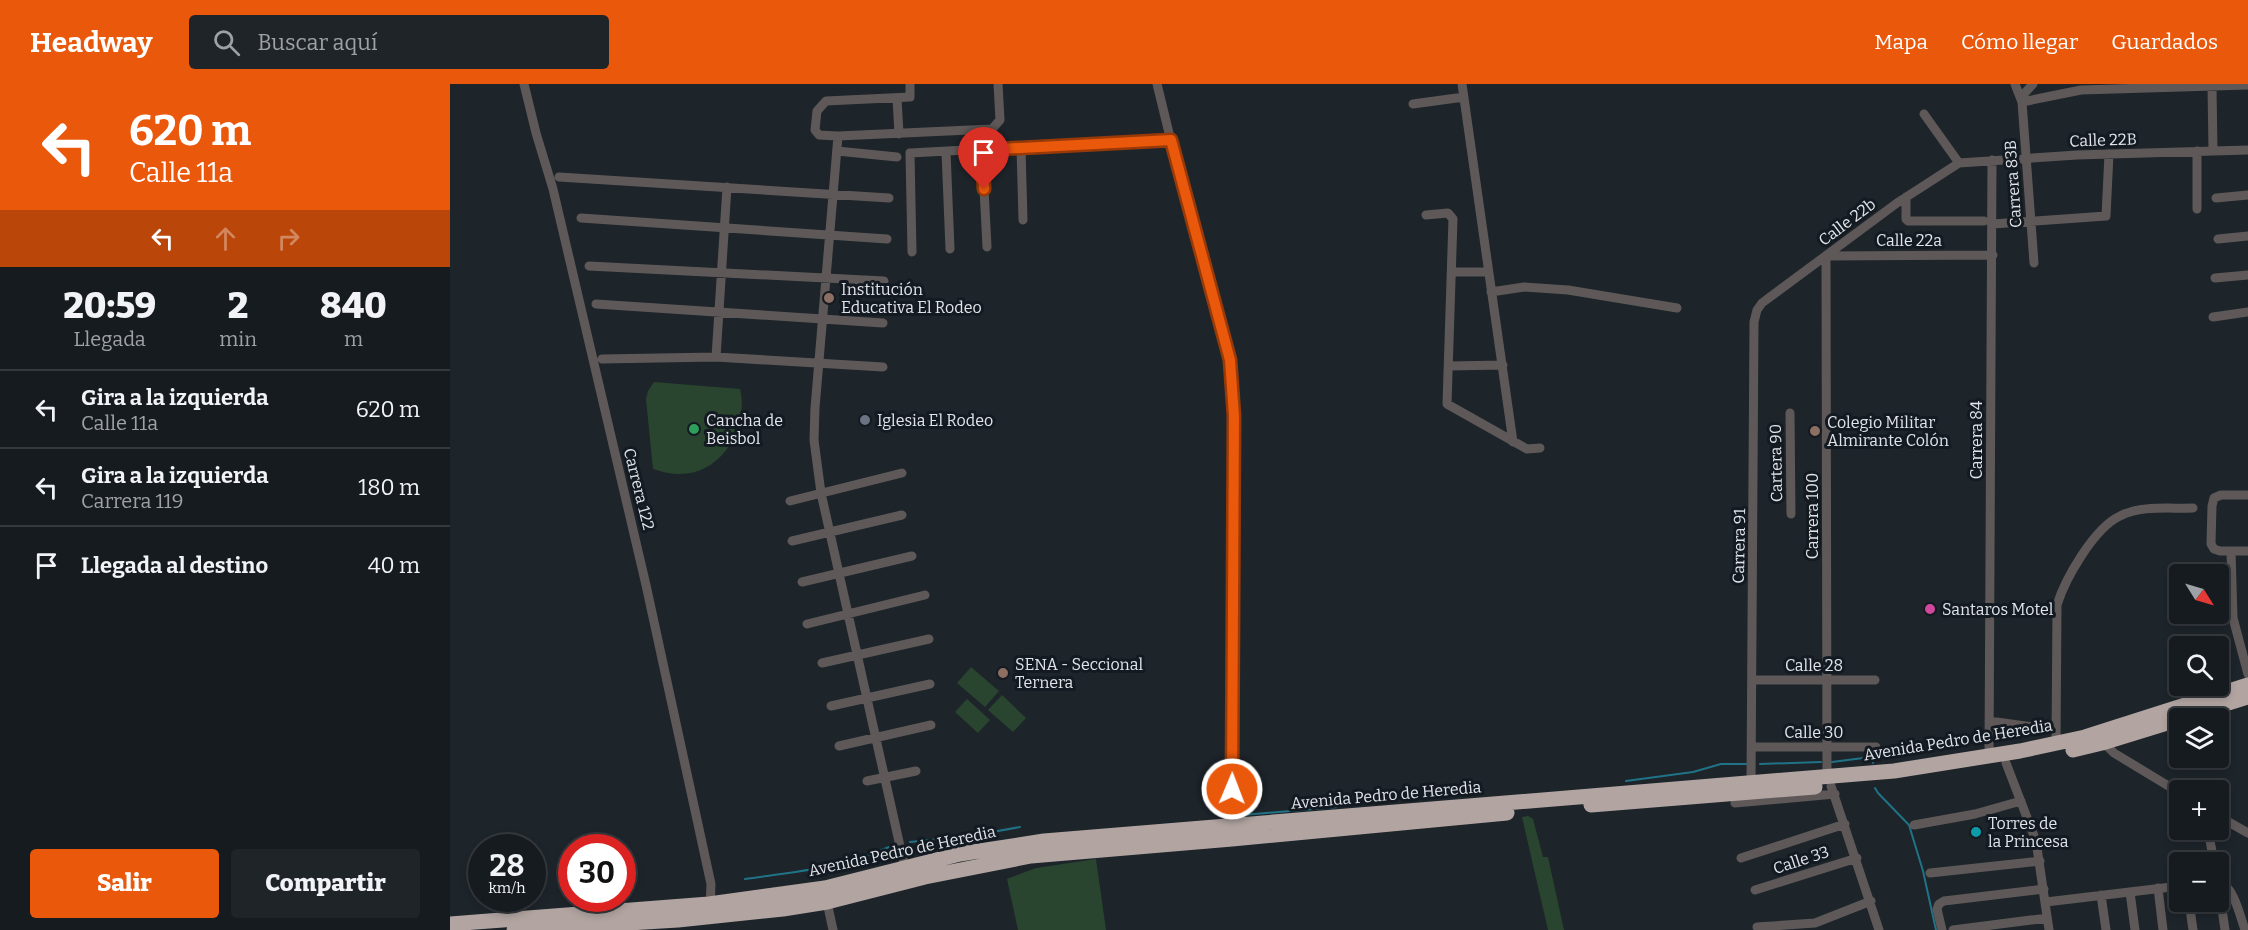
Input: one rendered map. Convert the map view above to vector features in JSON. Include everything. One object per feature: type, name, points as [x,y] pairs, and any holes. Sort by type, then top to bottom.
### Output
[{"type":"highway","name":"Avenida Pedro de Heredia","points":[[1232,833],[1751,782],[1831,785],[1894,771],[2056,743],[2101,738],[2248,685]]},
{"type":"highway","name":"Avenida Pedro de Heredia","points":[[2214,708],[2248,697]]},
{"type":"highway","name":"Avenida Pedro de Heredia","points":[[452,923],[827,902],[960,854],[1033,842],[1232,833],[1899,779],[2006,763],[2169,722]]},
{"type":"highway","name":"Avenida Pedro de Heredia","points":[[514,930],[710,910],[906,874]]},
{"type":"street","name":"Carrera 122","points":[[524,84],[553,189],[646,585],[711,884],[710,910]]},
{"type":"street","points":[[910,84],[910,97],[830,100],[822,104],[817,111],[815,130],[819,135],[838,136],[992,129],[1000,120],[998,84]]},
{"type":"street","points":[[1158,84],[1230,360],[1234,416],[1232,833]]},
{"type":"street","points":[[1462,84],[1513,442]]},
{"type":"street","name":"Carrera 83B","points":[[2015,84],[2022,102],[2034,263]]},
{"type":"street","points":[[2033,84],[2023,95],[2022,102],[2081,90],[2248,85]]},
{"type":"street","points":[[2212,87],[2213,150]]},
{"type":"street","points":[[1413,104],[1464,97]]},
{"type":"street","points":[[897,98],[898,134]]},
{"type":"street","points":[[1924,114],[1959,164]]},
{"type":"street","points":[[838,136],[814,440],[821,493],[906,874]]},
{"type":"street","points":[[912,252],[910,153],[1171,140]]},
{"type":"street","points":[[1021,148],[1023,220]]},
{"type":"street","points":[[982,150],[987,247]]},
{"type":"street","name":"Calle 22B","points":[[1959,164],[2109,154],[2248,150]]},
{"type":"street","points":[[837,151],[897,157]]},
{"type":"street","points":[[2197,151],[2197,209]]},
{"type":"street","points":[[946,152],[950,249]]},
{"type":"street","points":[[1906,197],[1908,222],[1988,222],[2106,216],[2109,154]]},
{"type":"street","name":"Carrera 84","points":[[1989,756],[1993,255],[1988,222],[1992,160]]},
{"type":"street","name":"Calle 22b","points":[[1757,310],[1762,303],[1906,197],[1959,164]]},
{"type":"street","points":[[824,169],[835,170]]},
{"type":"street","points":[[559,177],[889,198]]},
{"type":"street","points":[[716,357],[727,187]]},
{"type":"street","points":[[2216,198],[2248,195]]},
{"type":"street","points":[[1426,215],[1448,213],[1453,219],[1447,404],[1527,449],[1540,448]]},
{"type":"street","points":[[581,218],[887,239]]},
{"type":"street","points":[[2218,239],[2248,236]]},
{"type":"street","name":"Calle 22a","points":[[1826,256],[1993,255]]},
{"type":"street","name":"Carrera 100","points":[[1826,256],[1827,748],[1831,785],[1879,930]]},
{"type":"street","points":[[590,266],[884,281]]},
{"type":"street","points":[[1453,272],[1488,272]]},
{"type":"street","points":[[2215,278],[2248,274]]},
{"type":"street","points":[[1491,292],[1524,287],[1568,290],[1677,308]]},
{"type":"street","points":[[596,304],[883,323]]},
{"type":"street","name":"Carrera 91","points":[[1751,782],[1754,334],[1757,310]]},
{"type":"street","points":[[2213,317],[2248,312]]},
{"type":"street","points":[[602,359],[716,357],[883,367]]},
{"type":"street","points":[[1449,366],[1503,365]]},
{"type":"street","name":"Cartera 90","points":[[1790,413],[1791,514]]},
{"type":"street","points":[[790,501],[902,473]]},
{"type":"street","points":[[2248,495],[2221,495],[2214,498],[2211,544],[2214,549],[2248,551]]},
{"type":"street","points":[[2056,743],[2057,605],[2063,585],[2105,526],[2120,516],[2137,510],[2193,508]]},
{"type":"street","points":[[792,542],[902,515]]},
{"type":"street","points":[[2231,551],[2233,618],[2248,674]]},
{"type":"street","points":[[801,582],[912,556]]},
{"type":"street","points":[[807,624],[925,595]]},
{"type":"street","points":[[822,663],[929,639]]},
{"type":"street","name":"Calle 28","points":[[1752,680],[1875,680]]},
{"type":"street","points":[[831,706],[930,684]]},
{"type":"street","points":[[1989,721],[2033,727],[2055,725]]},
{"type":"street","points":[[839,746],[931,725]]},
{"type":"street","points":[[2101,738],[2114,753],[2169,786]]},
{"type":"street","name":"Calle 30","points":[[1752,747],[1876,747]]},
{"type":"street","points":[[2006,763],[2033,828],[2040,861],[2049,930]]},
{"type":"street","points":[[867,781],[916,771]]},
{"type":"street","points":[[1735,804],[1831,785]]},
{"type":"street","points":[[1914,825],[1975,814],[2021,801]]},
{"type":"street","points":[[2229,822],[2248,833]]},
{"type":"street","points":[[1741,858],[1845,824]]},
{"type":"street","name":"Calle 33","points":[[1755,890],[1857,858]]},
{"type":"street","points":[[1930,873],[2040,861]]},
{"type":"street","points":[[2046,902],[2169,887]]},
{"type":"street","points":[[2158,888],[2163,930]]},
{"type":"street","points":[[1942,930],[1937,909],[1944,901],[2043,889]]},
{"type":"street","points":[[2229,891],[2245,930]]},
{"type":"street","points":[[2130,892],[2135,930]]},
{"type":"street","points":[[2101,895],[2106,930]]},
{"type":"street","points":[[1757,927],[1815,923],[1871,901]]},
{"type":"street","points":[[827,902],[833,930]]},
{"type":"street","points":[[2190,912],[2193,930]]},
{"type":"street","points":[[2222,912],[2224,930]]},
{"type":"street","points":[[1953,930],[2047,918]]},
{"type":"green space","name":"Cancha de Beisbol","points":[[654,382],[740,389],[742,403],[736,432],[730,445],[709,466],[695,472],[680,474],[653,469],[646,399]]},
{"type":"green space","points":[[971,667],[999,691],[985,707],[957,683]]},
{"type":"green space","points":[[1002,695],[1026,718],[1013,732],[988,710]]},
{"type":"green space","points":[[967,699],[990,720],[978,733],[955,712]]},
{"type":"green space","points":[[1528,816],[1533,819],[1543,857],[1548,857],[1564,930],[1548,930],[1522,817]]},
{"type":"green space","points":[[1096,859],[1106,930],[1018,930],[1007,879],[1036,868]]},
{"type":"waterway","points":[[1832,762],[1871,757],[1873,763]]},
{"type":"waterway","points":[[1760,764],[1821,762]]},
{"type":"waterway","points":[[1626,781],[1693,772],[1721,764],[1747,764]]},
{"type":"waterway","points":[[1875,788],[1909,825],[1923,871],[1936,930]]},
{"type":"waterway","points":[[1242,815],[1337,807]]},
{"type":"waterway","points":[[910,842],[970,836],[1020,827]]},
{"type":"waterway","points":[[745,879],[837,865],[889,847]]},
{"type":"place","name":"Institución Educativa El Rodeo","points":[[829,298]]},
{"type":"place","name":"Iglesia El Rodeo","points":[[865,420]]},
{"type":"place","name":"Cancha de Beisbol","points":[[694,429]]},
{"type":"place","name":"Colegio Militar Almirante Colón","points":[[1815,431]]},
{"type":"place","name":"Santaros Motel","points":[[1930,609]]},
{"type":"place","name":"SENA - Seccional Ternera","points":[[1003,673]]},
{"type":"place","name":"Torres de la Princesa","points":[[1976,832]]},
{"type":"route","points":[[984,189],[982,150],[1171,140],[1230,360],[1234,416],[1232,789]]}]
